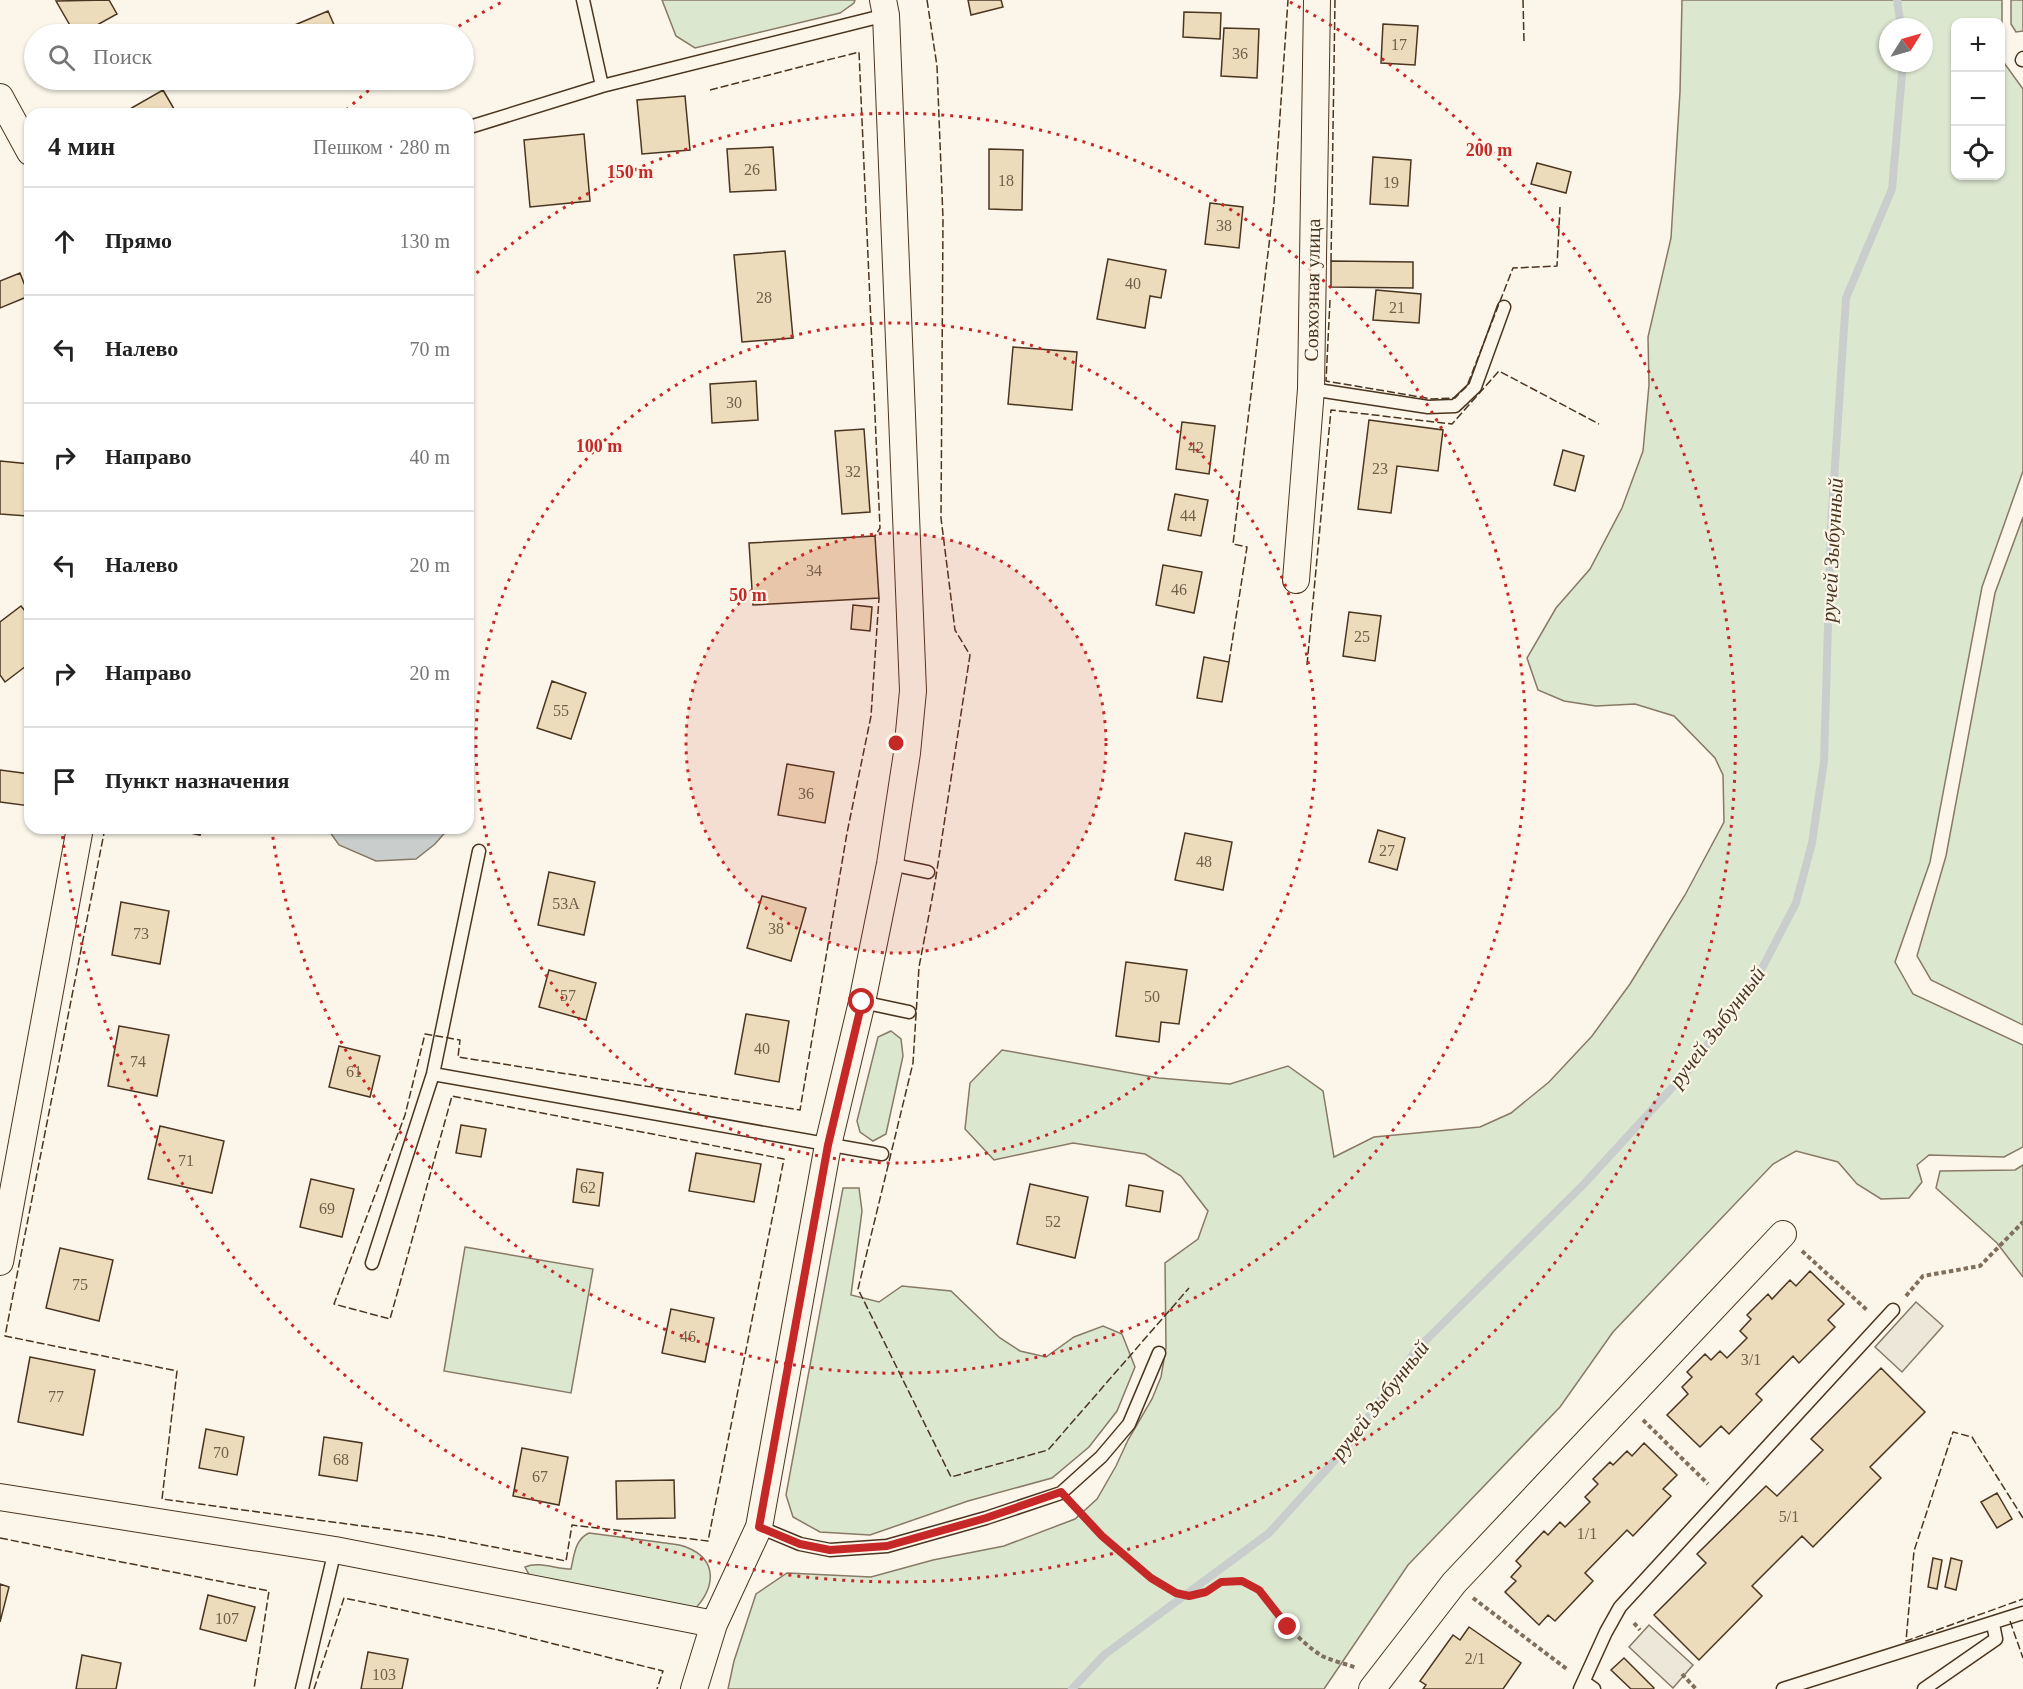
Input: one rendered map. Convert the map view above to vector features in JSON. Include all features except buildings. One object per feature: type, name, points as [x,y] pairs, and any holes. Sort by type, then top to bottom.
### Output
[{"type":"street","name":"Совхозная улица","points":[[1296,580],[1311,389],[1317,0]]},
{"type":"street","points":[[694,1689],[714,1624],[759,1527],[828,1145],[862,1002],[890,864],[907,753],[913,691],[884,7]]},
{"type":"street","points":[[0,97],[24,141]]},
{"type":"street","points":[[0,1262],[79,834]]},
{"type":"street","points":[[1376,1682],[1454,1583],[1783,1234]]},
{"type":"street","points":[[0,1497],[334,1550],[714,1624]]},
{"type":"lane","points":[[583,0],[602,86]]},
{"type":"lane","points":[[474,126],[602,86],[884,7]]},
{"type":"lane","points":[[1311,389],[1428,407],[1455,406],[1475,387],[1504,307]]},
{"type":"lane","points":[[372,1263],[433,1074],[479,851]]},
{"type":"lane","points":[[890,864],[928,872]]},
{"type":"lane","points":[[862,1002],[909,1012]]},
{"type":"lane","points":[[433,1074],[882,1154]]},
{"type":"lane","points":[[1586,1687],[1605,1632],[1620,1607],[1893,1311]]},
{"type":"lane","points":[[759,1527],[800,1544],[830,1550],[887,1546],[986,1518],[1061,1492],[1101,1457],[1129,1424],[1159,1353]]},
{"type":"lane","points":[[302,1689],[334,1550]]},
{"type":"lane","points":[[1783,1689],[2023,1613]]},
{"type":"lane","points":[[1924,1689],[1996,1639],[1993,1624]]},
{"type":"path","points":[[1893,1311],[1923,1276],[1980,1266],[2023,1222]]},
{"type":"path","points":[[1783,1234],[1881,1323]]},
{"type":"path","points":[[1625,1402],[1721,1497]]},
{"type":"path","points":[[1061,1492],[1102,1536],[1151,1578],[1176,1593],[1189,1596],[1206,1592],[1221,1582],[1242,1581],[1259,1590],[1288,1627],[1322,1655],[1376,1682]]},
{"type":"path","points":[[1454,1583],[1586,1687]]},
{"type":"path","points":[[1682,1674],[1696,1689]]},
{"type":"green space","points":[[662,0],[855,0],[840,13],[695,48],[676,36]]},
{"type":"green space","points":[[1682,0],[2002,0],[2002,18],[1951,18],[1951,180],[2005,180],[2005,64],[2023,89],[2023,471],[1982,587],[1930,862],[1895,962],[1913,994],[2023,1045],[2023,1147],[2004,1157],[1929,1155],[1917,1165],[1922,1182],[1909,1198],[1881,1199],[1857,1184],[1838,1162],[1796,1151],[1773,1164],[1613,1332],[1560,1407],[1408,1565],[1324,1689],[728,1689],[734,1661],[756,1594],[787,1573],[871,1577],[933,1560],[1004,1546],[1075,1519],[1097,1499],[1152,1399],[1161,1377],[1166,1348],[1165,1263],[1198,1239],[1208,1211],[1181,1176],[1145,1154],[1073,1143],[994,1160],[965,1129],[970,1083],[1002,1050],[1159,1078],[1230,1084],[1288,1066],[1323,1091],[1334,1157],[1374,1137],[1480,1127],[1511,1113],[1549,1082],[1592,1036],[1630,984],[1685,895],[1724,822],[1723,775],[1715,758],[1674,716],[1635,704],[1596,706],[1564,701],[1538,690],[1527,658],[1556,608],[1590,569],[1622,508],[1643,451],[1649,385],[1648,337],[1671,238],[1680,92]]},
{"type":"green space","points":[[2011,0],[2023,0],[2023,31],[2016,32],[2011,24]]},
{"type":"green space","points":[[2023,517],[2023,1025],[1931,980],[1917,956],[1946,856],[1995,593]]},
{"type":"green space","points":[[891,1031],[901,1039],[903,1056],[886,1134],[873,1141],[860,1132],[857,1121],[878,1037]]},
{"type":"green space","points":[[2023,1165],[2023,1277],[1997,1243],[1936,1188],[1940,1171],[2015,1170]]},
{"type":"green space","points":[[843,1188],[859,1188],[862,1211],[851,1295],[879,1302],[902,1286],[951,1291],[1000,1338],[1020,1351],[1046,1357],[1074,1337],[1103,1326],[1122,1334],[1135,1367],[1117,1411],[1089,1447],[1052,1478],[968,1501],[870,1535],[820,1532],[793,1517],[786,1495]]},
{"type":"green space","points":[[465,1247],[593,1269],[571,1393],[444,1371]]},
{"type":"green space","points":[[589,1533],[676,1544],[697,1553],[709,1567],[710,1575],[706,1593],[701,1602],[694,1610],[532,1580],[525,1567],[530,1565],[571,1569],[578,1544]]},
{"type":"shaded area","points":[[331,834],[444,834],[416,859],[376,861],[339,845]]},
{"type":"shaded area","points":[[1916,1302],[1943,1326],[1902,1372],[1875,1347]]},
{"type":"shaded area","points":[[1649,1625],[1693,1665],[1673,1688],[1629,1647]]},
{"type":"waterway","name":"ручей Зыбунный","points":[[1897,0],[1900,18]]},
{"type":"waterway","name":"ручей Зыбунный","points":[[1072,1689],[1104,1655],[1269,1533],[1346,1448],[1417,1349],[1583,1185],[1692,1066],[1757,978],[1796,903],[1812,843],[1824,761],[1831,526],[1846,298],[1892,189],[1902,72]]},
{"type":"fence","points":[[927,0],[937,66],[943,219],[941,518],[955,630],[970,655],[935,883],[919,967],[913,1063],[858,1289],[951,1477],[1048,1450],[1189,1288]]},
{"type":"fence","points":[[1229,662],[1247,547],[1233,544],[1274,203],[1288,0]]},
{"type":"fence","points":[[1331,261],[1335,0]]},
{"type":"fence","points":[[1523,0],[1524,42]]},
{"type":"fence","points":[[710,90],[859,52],[880,528],[875,536]]},
{"type":"fence","points":[[1330,300],[1326,381],[1432,399],[1455,398],[1467,386],[1513,268],[1557,266],[1560,207]]},
{"type":"fence","points":[[1307,665],[1331,410],[1452,424],[1499,371],[1599,424]]},
{"type":"fence","points":[[104,834],[5,1336],[177,1371],[162,1499],[437,1536],[566,1561],[572,1525],[708,1541],[784,1159],[452,1096],[390,1319],[334,1304],[405,1115],[425,1034],[460,1040],[458,1057],[800,1110],[847,833],[871,716],[879,598]]},
{"type":"fence","points":[[2023,1518],[1972,1437],[1953,1432],[1914,1551],[1906,1641],[2023,1599]]},
{"type":"fence","points":[[0,1538],[269,1591],[254,1689]]},
{"type":"fence","points":[[314,1689],[344,1598],[498,1630],[663,1671],[657,1689]]},
{"type":"fence","points":[[2010,1621],[2023,1658]]},
{"type":"route","points":[[862,1002],[828,1145],[759,1527],[800,1544],[830,1550],[887,1546],[986,1518],[1061,1492],[1102,1536],[1151,1578],[1176,1593],[1189,1596],[1206,1592],[1221,1582],[1242,1581],[1259,1590],[1288,1627]]}]
